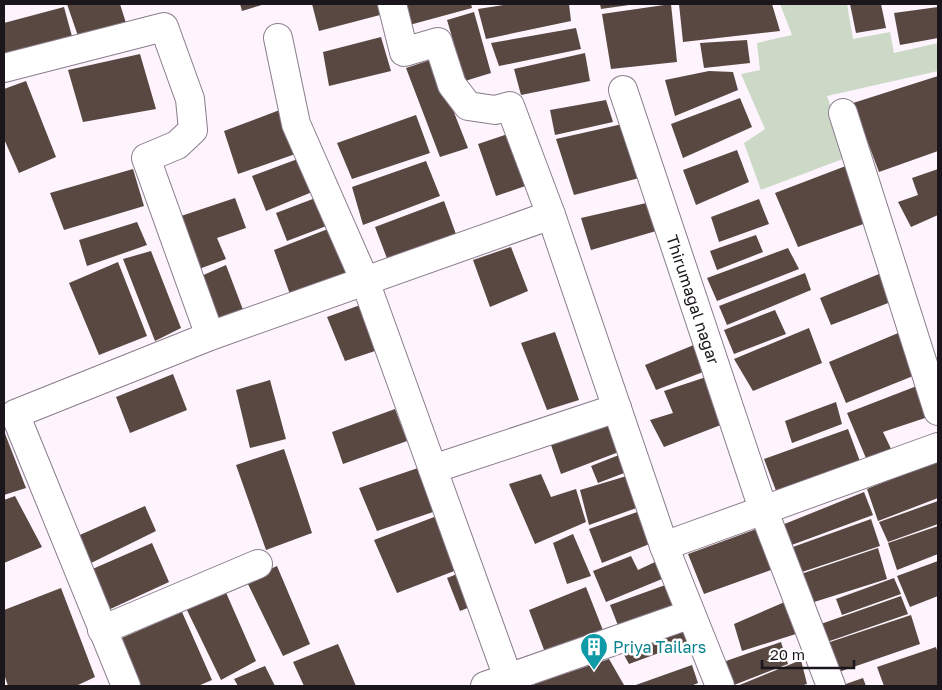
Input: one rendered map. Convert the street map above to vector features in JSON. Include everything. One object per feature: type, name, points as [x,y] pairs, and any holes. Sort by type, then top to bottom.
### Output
[{"type":"street","points":[[392,4],[404,52],[438,42],[452,86],[468,106],[495,110],[510,106],[551,215],[664,546],[720,686]]},
{"type":"street","points":[[4,68],[164,27],[190,99],[193,130],[177,145],[146,158],[210,336]]},
{"type":"street","points":[[278,38],[296,124],[365,281],[433,469],[502,684],[691,614]]},
{"type":"street","name":"Thirumagal nagar","points":[[623,90],[763,509],[831,686]]},
{"type":"street","points":[[843,113],[938,411]]},
{"type":"street","points":[[126,686],[15,414],[210,336],[551,215]]},
{"type":"street","points":[[433,469],[616,408]]},
{"type":"street","points":[[664,546],[938,447]]},
{"type":"street","points":[[102,630],[258,564]]},
{"type":"green space","points":[[780,4],[847,4],[853,39],[890,32],[894,53],[938,43],[938,71],[827,96],[848,157],[761,190],[744,143],[765,129],[741,74],[760,70],[757,43],[792,35]]},
{"type":"building","points":[[67,4],[120,4],[126,23],[79,39]]},
{"type":"building","points":[[240,4],[265,4],[242,11]]},
{"type":"building","points":[[312,4],[378,4],[380,15],[319,31]]},
{"type":"building","points":[[394,4],[471,4],[472,8],[402,27]]},
{"type":"building","points":[[510,4],[569,4],[571,21],[486,39],[478,9]]},
{"type":"building","points":[[600,4],[629,4],[629,5],[601,9]]},
{"type":"building","points":[[671,4],[677,62],[611,69],[602,14]]},
{"type":"building","points":[[679,4],[772,4],[780,31],[683,42]]},
{"type":"building","points":[[850,4],[881,4],[886,28],[856,33]]},
{"type":"building","points":[[64,7],[73,40],[4,57],[4,23]]},
{"type":"building","points":[[938,7],[938,38],[900,45],[894,13]]},
{"type":"building","points":[[474,12],[491,73],[465,81],[447,20]]},
{"type":"building","points":[[576,28],[581,49],[499,66],[491,43]]},
{"type":"building","points":[[381,37],[391,71],[329,86],[323,52]]},
{"type":"building","points":[[747,40],[750,63],[704,68],[700,43]]},
{"type":"building","points":[[585,53],[590,81],[521,95],[514,69]]},
{"type":"building","points":[[140,54],[156,109],[83,122],[68,70]]},
{"type":"building","points":[[433,59],[468,148],[440,157],[406,68]]},
{"type":"building","points":[[709,71],[733,72],[738,90],[675,116],[665,80]]},
{"type":"building","points":[[938,76],[938,151],[879,172],[853,103]]},
{"type":"building","points":[[26,81],[56,157],[19,173],[4,139],[4,89]]},
{"type":"building","points":[[740,98],[752,127],[683,158],[671,124]]},
{"type":"building","points":[[606,100],[613,122],[555,135],[550,110]]},
{"type":"building","points":[[285,108],[301,152],[238,174],[224,131]]},
{"type":"building","points":[[416,115],[430,153],[352,179],[337,143]]},
{"type":"building","points":[[627,123],[643,177],[574,195],[556,139]]},
{"type":"building","points":[[517,131],[534,183],[496,196],[478,144]]},
{"type":"building","points":[[737,150],[749,182],[696,205],[683,170]]},
{"type":"building","points":[[303,157],[317,190],[266,211],[252,176]]},
{"type":"building","points":[[426,161],[440,196],[363,225],[352,187]]},
{"type":"building","points":[[851,164],[872,221],[798,247],[775,193]]},
{"type":"building","points":[[133,169],[144,206],[64,230],[50,193]]},
{"type":"building","points":[[938,169],[938,215],[911,227],[898,202],[918,195],[912,178]]},
{"type":"building","points":[[318,197],[329,225],[287,241],[276,213]]},
{"type":"building","points":[[235,198],[246,228],[217,238],[226,259],[191,272],[172,219]]},
{"type":"building","points":[[759,199],[769,224],[719,242],[711,217]]},
{"type":"building","points":[[444,201],[457,237],[388,261],[375,227]]},
{"type":"building","points":[[655,201],[663,229],[591,250],[581,218]]},
{"type":"building","points":[[137,222],[147,245],[87,266],[79,240]]},
{"type":"building","points":[[333,227],[353,274],[291,297],[274,250]]},
{"type":"building","points":[[756,235],[763,252],[717,270],[710,251]]},
{"type":"building","points":[[511,247],[528,291],[490,307],[473,260]]},
{"type":"building","points":[[788,248],[799,269],[717,301],[707,278]]},
{"type":"building","points":[[151,251],[181,328],[155,341],[123,259]]},
{"type":"building","points":[[118,262],[147,336],[99,355],[69,283]]},
{"type":"building","points":[[226,265],[245,315],[220,325],[199,277]]},
{"type":"building","points":[[884,272],[896,300],[831,325],[820,298]]},
{"type":"building","points":[[805,273],[811,290],[727,325],[719,306]]},
{"type":"building","points":[[363,304],[381,349],[345,361],[327,317]]},
{"type":"building","points":[[775,310],[786,334],[734,354],[724,330]]},
{"type":"building","points":[[809,328],[822,363],[753,391],[734,359]]},
{"type":"building","points":[[903,331],[918,374],[846,403],[829,362]]},
{"type":"building","points":[[555,332],[579,400],[547,410],[521,343]]},
{"type":"building","points":[[701,342],[711,369],[656,390],[645,365]]},
{"type":"building","points":[[173,374],[187,410],[130,433],[116,397]]},
{"type":"building","points":[[709,376],[726,423],[664,447],[650,420],[673,413],[664,391]]},
{"type":"building","points":[[270,380],[286,439],[250,448],[236,390]]},
{"type":"building","points":[[922,384],[934,415],[883,432],[894,455],[868,463],[847,413]]},
{"type":"building","points":[[836,402],[842,424],[792,443],[785,421]]},
{"type":"building","points":[[395,409],[407,441],[343,464],[332,432]]},
{"type":"building","points":[[614,423],[624,450],[561,474],[551,445]]},
{"type":"building","points":[[848,429],[861,464],[778,496],[764,459]]},
{"type":"building","points":[[4,431],[26,488],[4,495]]},
{"type":"building","points":[[284,449],[312,533],[266,550],[236,465]]},
{"type":"building","points":[[624,453],[632,470],[598,483],[591,466]]},
{"type":"building","points":[[938,460],[938,498],[878,521],[867,489]]},
{"type":"building","points":[[424,466],[439,510],[377,531],[359,488]]},
{"type":"building","points":[[541,474],[551,497],[576,489],[586,522],[535,544],[509,484]]},
{"type":"building","points":[[630,475],[642,506],[589,525],[580,490]]},
{"type":"building","points":[[864,492],[873,515],[789,546],[782,525]]},
{"type":"building","points":[[15,496],[42,547],[4,563],[4,500]]},
{"type":"building","points":[[938,501],[938,524],[888,542],[879,522]]},
{"type":"building","points":[[145,506],[156,531],[85,566],[73,538]]},
{"type":"building","points":[[640,511],[652,543],[602,563],[589,529]]},
{"type":"building","points":[[442,514],[462,568],[397,593],[374,540]]},
{"type":"building","points":[[871,519],[880,546],[799,573],[790,548]]},
{"type":"building","points":[[938,526],[938,554],[897,570],[888,543]]},
{"type":"building","points":[[762,527],[782,566],[704,594],[688,554]]},
{"type":"building","points":[[573,534],[591,576],[567,584],[553,543]]},
{"type":"building","points":[[152,543],[169,582],[106,611],[88,571]]},
{"type":"building","points":[[878,548],[887,579],[811,603],[801,574]]},
{"type":"building","points":[[631,556],[638,570],[655,562],[662,579],[606,602],[593,571]]},
{"type":"building","points":[[938,561],[938,596],[910,607],[897,576]]},
{"type":"building","points":[[277,566],[310,644],[283,656],[246,580]]},
{"type":"building","points":[[462,572],[475,605],[460,611],[447,578]]},
{"type":"building","points":[[894,578],[901,594],[842,615],[836,599]]},
{"type":"building","points":[[671,583],[681,605],[619,628],[610,605]]},
{"type":"building","points":[[586,587],[604,633],[546,655],[529,610]]},
{"type":"building","points":[[61,588],[95,677],[76,686],[8,686],[4,674],[4,610]]},
{"type":"building","points":[[224,588],[256,661],[221,680],[184,604]]},
{"type":"building","points":[[901,596],[908,614],[821,644],[815,626]]},
{"type":"building","points":[[787,601],[799,633],[742,651],[734,624]]},
{"type":"building","points":[[182,612],[212,680],[198,686],[130,686],[118,656],[128,652],[122,638]]},
{"type":"building","points":[[911,615],[920,644],[833,674],[821,645]]},
{"type":"building","points":[[689,617],[697,639],[629,664],[617,642]]},
{"type":"building","points":[[781,642],[788,664],[734,685],[726,661]]},
{"type":"building","points":[[338,644],[356,686],[304,686],[293,662]]},
{"type":"building","points":[[936,647],[938,654],[938,686],[884,686],[877,667]]},
{"type":"building","name":"Priya Tailars","points":[[609,659],[624,685],[535,686],[534,684]]},
{"type":"building","points":[[801,660],[807,684],[800,686],[737,686]]},
{"type":"building","points":[[692,665],[698,683],[691,686],[633,686]]},
{"type":"building","points":[[265,666],[275,686],[238,686],[234,679]]},
{"type":"building","points":[[863,678],[866,686],[840,686]]},
{"type":"place","name":"Priya Tailars","points":[[594,671]]}]
